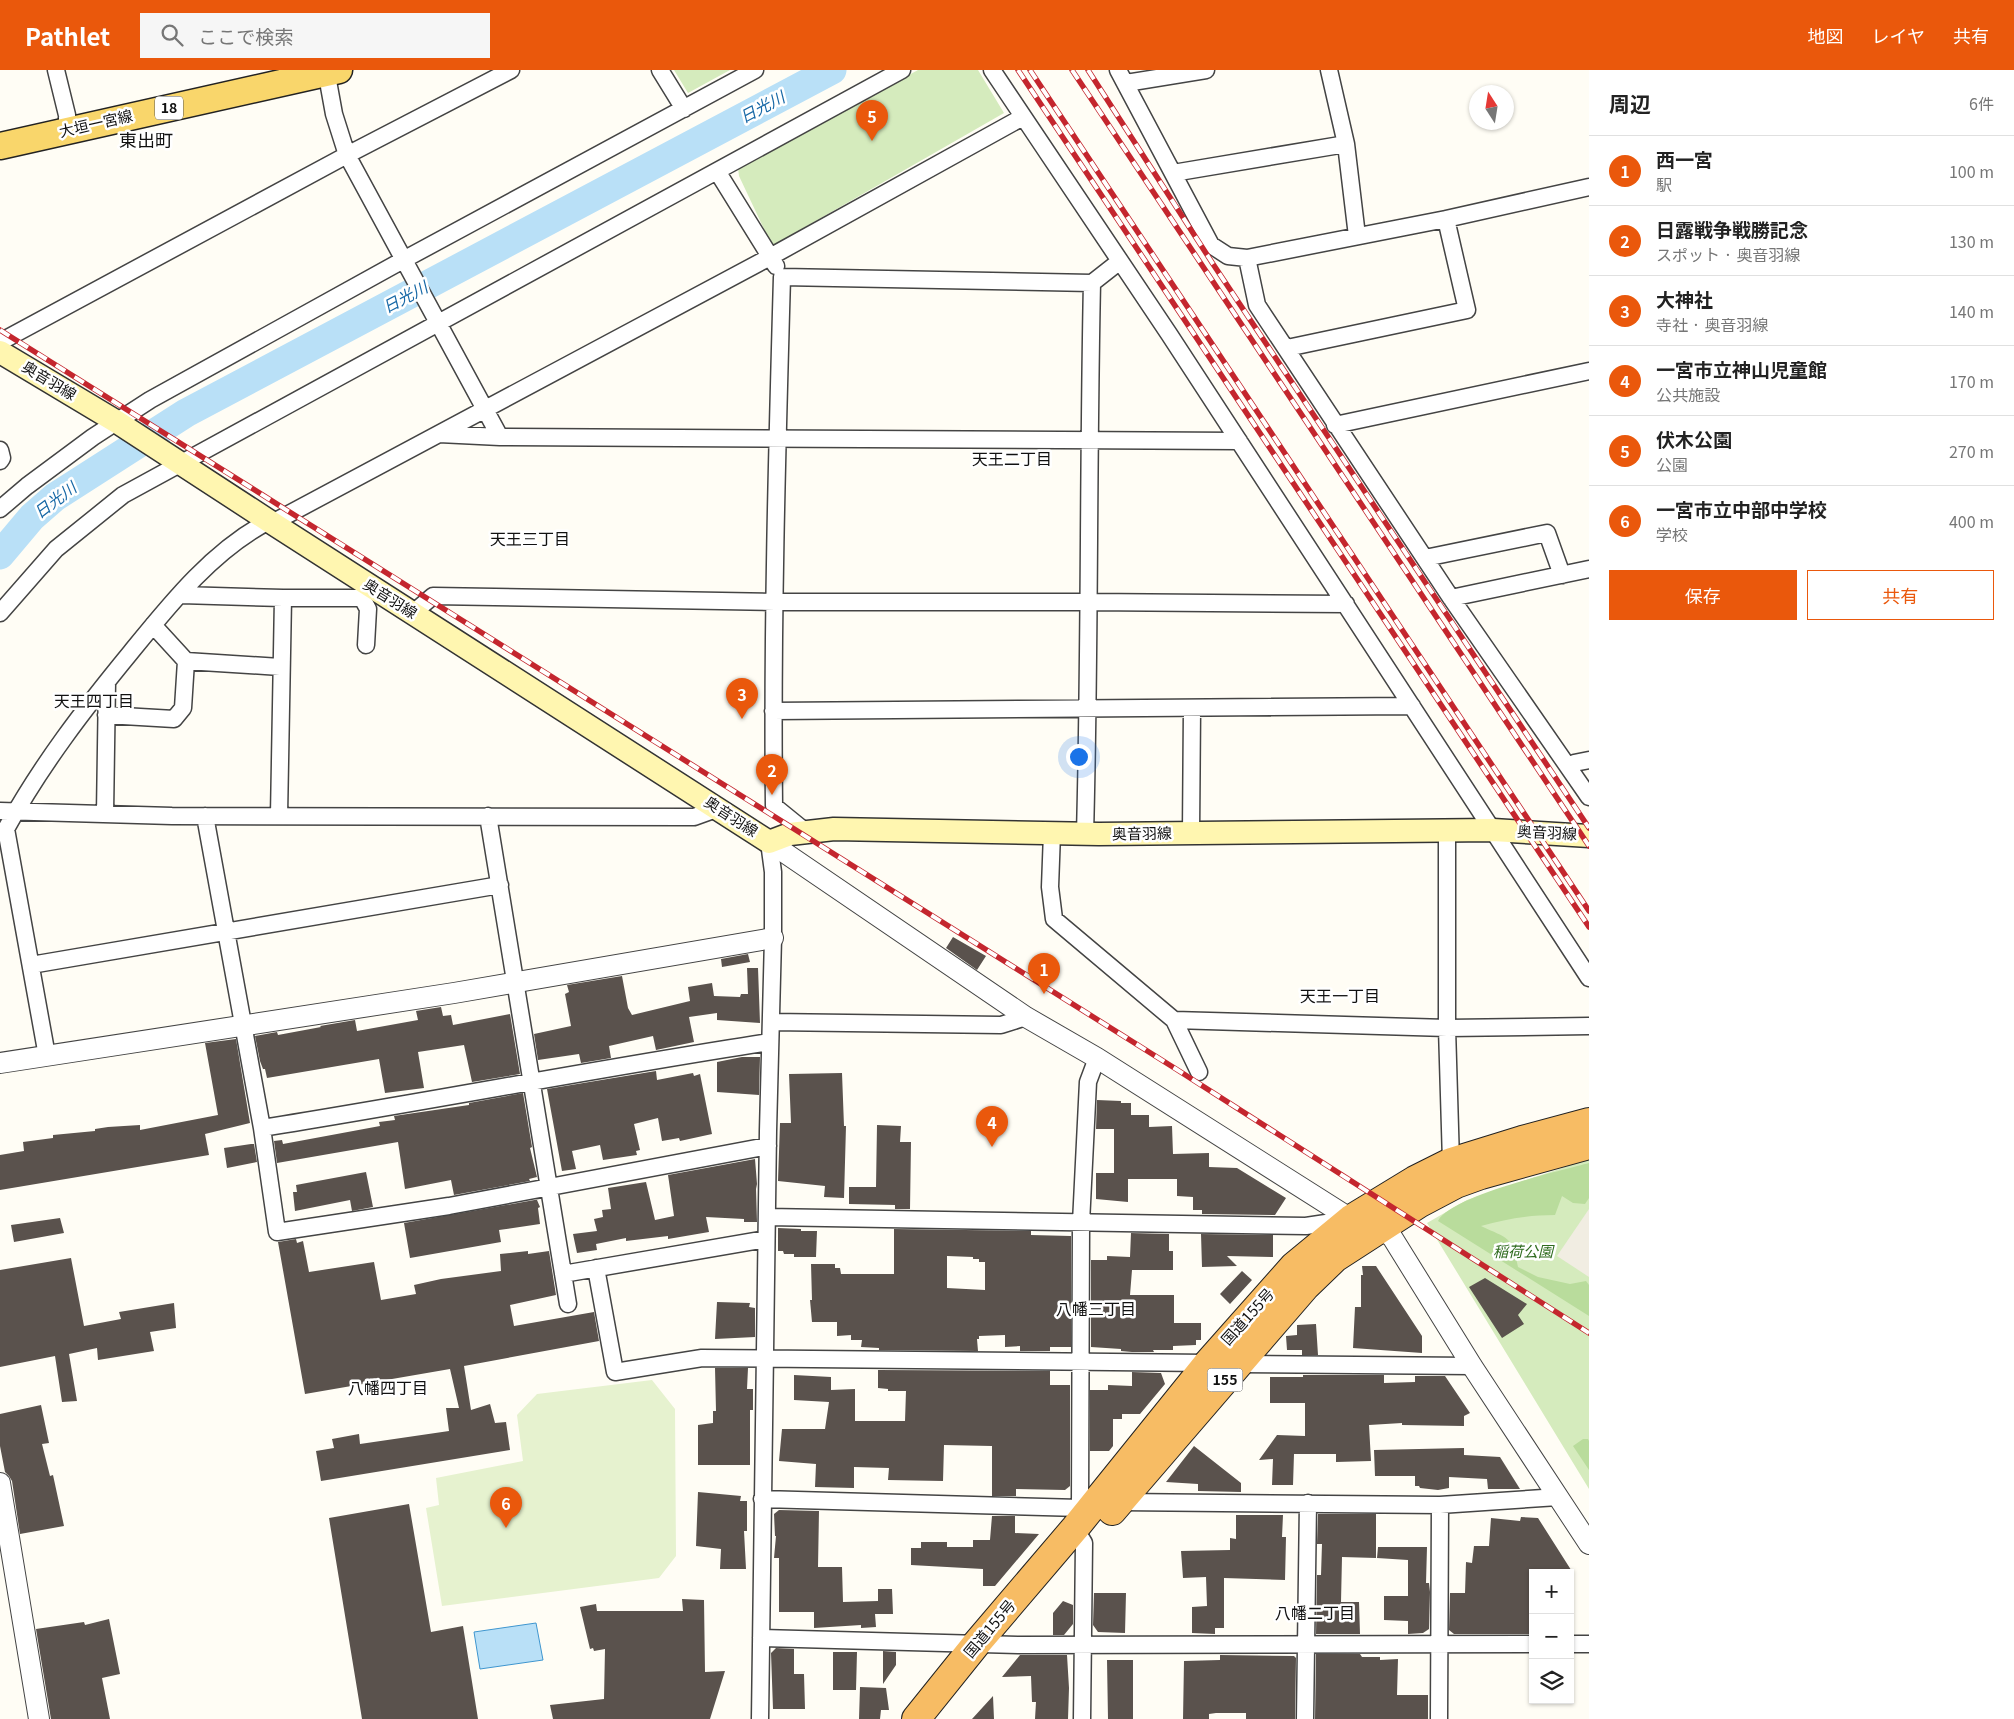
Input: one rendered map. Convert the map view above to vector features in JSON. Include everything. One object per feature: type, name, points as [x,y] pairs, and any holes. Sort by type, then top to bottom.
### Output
[{"type":"highway","name":"国道155号","points":[[916,1719],[986,1644],[1208,1363],[1294,1266],[1351,1219],[1415,1180],[1451,1162],[1589,1122]]},
{"type":"highway","name":"国道155号","points":[[1080,1526],[1120,1502],[1305,1287],[1335,1258],[1379,1228],[1456,1184],[1481,1175],[1589,1145]]},
{"type":"highway","name":"国道155号","points":[[936,1719],[986,1644]]},
{"type":"main road","name":"大垣一宮線","points":[[0,146],[67,123],[269,70]]},
{"type":"main road","name":"大垣一宮線","points":[[0,130],[67,123],[331,71]]},
{"type":"main road","name":"奥音羽線","points":[[0,352],[119,423],[270,522],[367,593],[413,613],[719,808],[769,842],[790,834],[834,829],[1085,834],[1493,830],[1589,836]]},
{"type":"street","points":[[56,70],[67,123]]},
{"type":"street","points":[[0,342],[512,70]]},
{"type":"street","points":[[660,70],[684,109]]},
{"type":"street","points":[[0,509],[85,442],[119,423],[150,400],[407,263],[756,70]]},
{"type":"street","points":[[0,612],[56,548],[122,495],[438,321],[902,70]]},
{"type":"street","points":[[992,70],[1239,441],[1589,978]]},
{"type":"street","points":[[1206,70],[1122,77],[1211,245],[1228,256],[1247,258],[1446,219],[1589,187]]},
{"type":"street","points":[[1329,70],[1346,144],[1357,236]]},
{"type":"street","points":[[331,71],[334,114],[347,156],[407,263],[500,437]]},
{"type":"street","points":[[47,1056],[6,829],[8,811],[72,726],[153,625],[204,569],[236,542],[270,522],[770,257],[1023,117]]},
{"type":"street","points":[[1173,173],[1346,144]]},
{"type":"street","points":[[717,171],[782,277],[777,438],[773,711],[774,806],[806,832]]},
{"type":"street","points":[[1287,348],[1467,310],[1446,219]]},
{"type":"street","points":[[1247,258],[1257,305],[1451,598],[1589,797]]},
{"type":"street","points":[[782,277],[1092,282],[1120,261]]},
{"type":"street","points":[[1085,834],[1092,282]]},
{"type":"street","points":[[1335,425],[1589,371]]},
{"type":"street","points":[[438,434],[500,437],[1239,441]]},
{"type":"street","points":[[0,450],[2,458],[0,461]]},
{"type":"street","points":[[1425,558],[1547,533],[1562,575]]},
{"type":"street","points":[[1451,598],[1589,570]]},
{"type":"street","points":[[181,595],[283,598],[367,593],[366,645]]},
{"type":"street","points":[[413,613],[433,596],[775,602],[1346,604]]},
{"type":"street","points":[[278,816],[283,598]]},
{"type":"street","points":[[153,625],[186,660],[280,667]]},
{"type":"street","points":[[106,716],[174,719],[184,708],[186,660]]},
{"type":"street","points":[[105,814],[107,682]]},
{"type":"street","points":[[773,711],[1412,706]]},
{"type":"street","points":[[1191,833],[1192,708]]},
{"type":"street","points":[[1570,770],[1574,762],[1589,760]]},
{"type":"street","points":[[8,811],[205,816],[694,818],[719,808]]},
{"type":"street","points":[[205,816],[262,1128],[277,1232],[449,1206],[768,1146]]},
{"type":"street","points":[[488,816],[568,1304]]},
{"type":"street","points":[[1447,830],[1447,1028],[1451,1162]]},
{"type":"street","points":[[1052,832],[1050,887],[1054,919],[1174,1020],[1199,1072]]},
{"type":"street","points":[[760,1719],[764,1359],[773,938],[773,872],[769,842]]},
{"type":"street","points":[[769,842],[1026,1017],[1097,1058],[1351,1219],[1379,1228],[1392,1237],[1472,1366],[1589,1544]]},
{"type":"street","points":[[31,965],[500,885]]},
{"type":"street","points":[[0,1063],[515,982],[773,938]]},
{"type":"street","points":[[771,1022],[1001,1025],[1026,1017]]},
{"type":"street","points":[[1174,1020],[1447,1028],[1589,1026]]},
{"type":"street","points":[[262,1128],[770,1042]]},
{"type":"street","points":[[1082,1719],[1083,1644],[1080,1526],[1081,1223],[1088,1082],[1097,1058]]},
{"type":"street","points":[[767,1217],[1306,1226],[1351,1219]]},
{"type":"street","points":[[562,1274],[766,1239]]},
{"type":"street","points":[[596,1268],[615,1372],[702,1358],[1208,1363]]},
{"type":"street","points":[[1239,1364],[1472,1366]]},
{"type":"street","points":[[0,1483],[39,1719]]},
{"type":"street","points":[[1120,1502],[1440,1505],[1558,1497]]},
{"type":"street","points":[[762,1499],[1080,1526]]},
{"type":"street","points":[[1305,1719],[1308,1503]]},
{"type":"street","points":[[1439,1719],[1440,1505]]},
{"type":"street","points":[[761,1638],[986,1644],[1529,1644]]},
{"type":"street","points":[[1574,1644],[1589,1644]]},
{"type":"green space","points":[[674,70],[730,70],[688,93]]},
{"type":"green space","points":[[918,70],[978,70],[1004,113],[772,246],[739,176],[738,168]]},
{"type":"green space","name":"稲荷公園","points":[[1589,1159],[1589,1489],[1427,1223],[1467,1200]]},
{"type":"green space","points":[[1589,1163],[1589,1198],[1585,1204],[1573,1203],[1562,1196],[1555,1215],[1518,1218],[1481,1226],[1503,1236],[1511,1243],[1518,1267],[1538,1277],[1570,1284],[1586,1281],[1589,1285],[1589,1316],[1438,1221],[1447,1212],[1484,1194],[1531,1178]]},
{"type":"green space","points":[[652,1380],[675,1409],[676,1556],[659,1578],[442,1606],[426,1508],[439,1505],[436,1478],[523,1461],[517,1415],[537,1394]]},
{"type":"green space","points":[[1583,1439],[1588,1439],[1589,1441],[1589,1470],[1573,1446]]},
{"type":"shaded area","points":[[1589,1209],[1589,1277],[1557,1256]]},
{"type":"water","points":[[536,1623],[543,1660],[480,1669],[474,1632]]},
{"type":"building","points":[[953,937],[986,956],[977,970],[946,948]]},
{"type":"building","points":[[748,954],[750,962],[722,967],[721,959]]},
{"type":"building","points":[[747,968],[758,968],[760,1023],[717,1020],[717,1013],[689,1017],[694,1042],[656,1050],[653,1036],[609,1046],[611,1058],[581,1063],[579,1054],[538,1060],[534,1034],[571,1026],[565,994],[569,992],[567,985],[622,976],[628,1008],[632,1015],[690,1001],[688,987],[712,983],[714,996],[740,997],[741,994],[748,994]]},
{"type":"building","points":[[441,1007],[443,1016],[451,1015],[453,1025],[510,1014],[520,1074],[472,1082],[464,1045],[418,1052],[424,1088],[385,1093],[379,1059],[267,1078],[265,1069],[263,1069],[260,1061],[255,1036],[277,1032],[278,1035],[355,1020],[357,1031],[418,1020],[416,1011]]},
{"type":"building","points":[[236,1039],[250,1123],[205,1134],[209,1155],[0,1190],[0,1155],[24,1151],[23,1142],[53,1138],[53,1135],[95,1131],[95,1129],[108,1127],[140,1125],[140,1130],[218,1115],[205,1043]]},
{"type":"building","points":[[742,1057],[760,1057],[759,1095],[717,1092],[717,1062]]},
{"type":"building","points":[[656,1071],[657,1080],[693,1073],[694,1076],[700,1074],[712,1134],[680,1141],[679,1138],[662,1141],[658,1118],[634,1124],[640,1150],[636,1151],[637,1155],[603,1160],[600,1145],[572,1151],[576,1169],[562,1171],[547,1089]]},
{"type":"building","points":[[842,1073],[844,1126],[846,1126],[844,1198],[824,1197],[825,1186],[778,1181],[780,1123],[791,1123],[789,1074]]},
{"type":"building","points":[[523,1093],[532,1147],[530,1148],[537,1177],[529,1179],[530,1181],[454,1195],[451,1180],[405,1189],[398,1142],[277,1163],[274,1141],[282,1140],[283,1144],[380,1126],[379,1122],[395,1120],[394,1116],[469,1105],[469,1103]]},
{"type":"building","points":[[1097,1100],[1131,1103],[1131,1115],[1149,1115],[1149,1127],[1172,1126],[1173,1154],[1209,1153],[1209,1167],[1237,1168],[1286,1198],[1275,1215],[1202,1214],[1202,1210],[1193,1210],[1193,1197],[1177,1196],[1177,1179],[1128,1179],[1128,1202],[1096,1199],[1096,1173],[1114,1173],[1114,1129],[1096,1129]]},
{"type":"building","points":[[877,1125],[901,1126],[900,1142],[911,1142],[910,1209],[895,1209],[895,1205],[849,1204],[849,1187],[876,1187]]},
{"type":"building","points":[[254,1144],[257,1162],[227,1168],[224,1148]]},
{"type":"building","points":[[755,1159],[757,1222],[744,1222],[744,1219],[706,1217],[709,1232],[668,1239],[668,1236],[626,1241],[626,1238],[596,1244],[597,1250],[577,1253],[573,1234],[597,1231],[594,1219],[603,1217],[602,1210],[611,1209],[608,1188],[646,1182],[655,1220],[674,1216],[668,1175]]},
{"type":"building","points":[[366,1172],[373,1207],[352,1211],[350,1200],[295,1211],[293,1192],[297,1192],[296,1185]]},
{"type":"building","points":[[540,1199],[537,1200],[540,1207],[538,1208],[540,1224],[499,1230],[501,1242],[410,1258],[404,1223]]},
{"type":"building","points":[[60,1218],[64,1233],[14,1242],[11,1225]]},
{"type":"building","points":[[778,1228],[817,1231],[816,1257],[794,1257],[794,1254],[784,1254],[783,1251],[778,1251]]},
{"type":"building","points":[[894,1229],[1031,1231],[1031,1235],[1071,1236],[1071,1347],[1050,1347],[1050,1351],[1020,1351],[1020,1346],[1005,1347],[1005,1335],[979,1336],[979,1339],[977,1339],[978,1351],[879,1350],[879,1348],[861,1347],[862,1340],[851,1340],[851,1335],[837,1336],[837,1322],[812,1322],[810,1300],[812,1300],[811,1264],[835,1264],[835,1268],[840,1268],[841,1274],[894,1274]],"holes":[[[947,1256],[973,1257],[973,1259],[979,1259],[979,1262],[985,1262],[985,1290],[947,1288]]]},
{"type":"building","points":[[1131,1233],[1169,1234],[1169,1251],[1173,1251],[1173,1270],[1132,1270],[1130,1295],[1174,1295],[1174,1323],[1201,1323],[1201,1340],[1196,1340],[1196,1345],[1173,1346],[1173,1350],[1153,1350],[1154,1352],[1132,1352],[1121,1351],[1121,1349],[1091,1347],[1091,1260],[1107,1260],[1107,1256],[1130,1257]]},
{"type":"building","points":[[1201,1234],[1273,1235],[1273,1257],[1227,1256],[1237,1266],[1202,1267]]},
{"type":"building","points":[[296,1239],[297,1243],[303,1241],[309,1272],[374,1262],[381,1300],[416,1294],[414,1285],[441,1279],[501,1271],[500,1254],[528,1251],[528,1254],[549,1251],[556,1295],[510,1305],[514,1326],[594,1312],[599,1341],[464,1366],[471,1410],[490,1404],[495,1423],[506,1422],[510,1450],[321,1481],[316,1451],[334,1448],[332,1439],[359,1434],[360,1444],[449,1431],[446,1408],[459,1408],[450,1369],[305,1394],[278,1242]]},
{"type":"building","points":[[71,1258],[84,1326],[121,1319],[119,1312],[174,1303],[176,1328],[150,1332],[154,1351],[98,1360],[97,1348],[69,1354],[77,1401],[62,1402],[55,1356],[0,1367],[0,1270]]},
{"type":"building","points":[[1362,1266],[1376,1266],[1422,1336],[1422,1353],[1353,1348],[1355,1307],[1361,1307]]},
{"type":"building","points":[[1242,1271],[1252,1280],[1230,1304],[1220,1294]]},
{"type":"building","points":[[1485,1278],[1527,1304],[1518,1315],[1524,1324],[1502,1338],[1469,1287]]},
{"type":"building","points":[[717,1302],[750,1303],[749,1307],[755,1308],[755,1337],[715,1339]]},
{"type":"building","points":[[1316,1324],[1318,1355],[1302,1355],[1302,1350],[1287,1350],[1286,1336],[1297,1335],[1297,1325]]},
{"type":"building","points":[[715,1368],[748,1368],[747,1389],[753,1389],[753,1410],[750,1410],[750,1465],[698,1465],[698,1425],[713,1423],[713,1411],[716,1411]]},
{"type":"building","points":[[878,1370],[1050,1371],[1050,1385],[1070,1385],[1070,1486],[1065,1490],[1016,1489],[1016,1496],[992,1496],[992,1446],[944,1445],[943,1481],[888,1480],[889,1468],[854,1467],[854,1488],[815,1487],[816,1464],[779,1461],[782,1429],[825,1429],[829,1402],[794,1400],[794,1375],[831,1377],[831,1390],[855,1389],[855,1421],[905,1421],[906,1391],[888,1391],[888,1389],[878,1388]]},
{"type":"building","points":[[1132,1372],[1161,1373],[1165,1384],[1140,1414],[1122,1414],[1122,1419],[1113,1419],[1113,1446],[1109,1451],[1090,1451],[1090,1390],[1108,1390],[1108,1385],[1132,1386]]},
{"type":"building","points":[[1303,1375],[1384,1375],[1384,1383],[1415,1382],[1415,1376],[1445,1376],[1470,1413],[1464,1416],[1464,1426],[1402,1425],[1402,1423],[1369,1425],[1371,1461],[1336,1462],[1336,1454],[1294,1454],[1293,1485],[1272,1485],[1273,1459],[1259,1460],[1277,1435],[1305,1436],[1305,1403],[1270,1403],[1270,1377],[1303,1377]]},
{"type":"building","points":[[41,1405],[49,1443],[42,1444],[50,1476],[53,1475],[64,1526],[20,1534],[12,1481],[5,1472],[0,1446],[0,1414]]},
{"type":"building","points":[[1194,1446],[1241,1483],[1241,1492],[1198,1491],[1198,1484],[1166,1482]]},
{"type":"building","points":[[1464,1448],[1464,1455],[1500,1457],[1520,1489],[1488,1489],[1487,1479],[1449,1477],[1449,1488],[1438,1490],[1415,1486],[1415,1476],[1375,1476],[1374,1450]]},
{"type":"building","points":[[698,1492],[741,1496],[740,1501],[747,1501],[747,1531],[744,1531],[746,1569],[720,1569],[721,1549],[696,1546]]},
{"type":"building","points":[[409,1504],[431,1632],[463,1626],[478,1719],[362,1719],[329,1518]]},
{"type":"building","points":[[779,1510],[819,1511],[818,1567],[842,1567],[843,1602],[878,1601],[878,1589],[892,1589],[893,1614],[875,1614],[876,1627],[861,1628],[861,1625],[814,1628],[814,1612],[779,1612],[779,1558],[774,1558],[776,1536],[774,1514]]},
{"type":"building","points":[[1318,1514],[1376,1514],[1376,1558],[1342,1557],[1341,1602],[1359,1602],[1360,1634],[1316,1634],[1317,1575],[1321,1575],[1322,1544],[1317,1544]]},
{"type":"building","points":[[1236,1515],[1283,1515],[1282,1537],[1286,1537],[1285,1580],[1224,1578],[1224,1628],[1215,1628],[1215,1634],[1192,1633],[1192,1607],[1207,1606],[1206,1577],[1183,1578],[1181,1551],[1230,1550],[1230,1538],[1236,1539]]},
{"type":"building","points":[[992,1516],[1015,1516],[1015,1533],[1039,1534],[995,1586],[983,1586],[983,1569],[911,1565],[911,1548],[921,1548],[921,1542],[947,1542],[947,1547],[973,1547],[973,1540],[990,1540]]},
{"type":"building","points":[[1521,1517],[1538,1518],[1570,1569],[1529,1569],[1529,1634],[1454,1634],[1449,1630],[1450,1593],[1465,1593],[1466,1562],[1472,1563],[1474,1546],[1489,1546],[1491,1518],[1520,1521]]},
{"type":"building","points":[[1378,1547],[1427,1547],[1426,1583],[1429,1583],[1430,1592],[1429,1629],[1423,1633],[1408,1634],[1408,1621],[1384,1620],[1384,1596],[1408,1596],[1408,1560],[1377,1558]]},
{"type":"building","points":[[1094,1593],[1126,1593],[1125,1633],[1098,1632],[1093,1625]]},
{"type":"building","points":[[682,1599],[704,1600],[705,1672],[725,1671],[710,1719],[553,1719],[550,1705],[604,1699],[605,1649],[594,1651],[593,1648],[590,1649],[580,1607],[596,1604],[597,1611],[683,1611]]},
{"type":"building","points":[[1063,1601],[1073,1605],[1073,1624],[1064,1635],[1053,1635],[1053,1613]]},
{"type":"building","points":[[109,1619],[120,1674],[102,1678],[110,1719],[51,1719],[36,1629],[84,1622],[85,1625]]},
{"type":"building","points":[[776,1648],[794,1649],[794,1674],[804,1674],[805,1709],[773,1709],[771,1653]]},
{"type":"building","points":[[883,1651],[896,1652],[896,1665],[883,1684]]},
{"type":"building","points":[[833,1652],[857,1652],[856,1690],[833,1690]]},
{"type":"building","points":[[1316,1654],[1360,1654],[1362,1657],[1380,1657],[1380,1660],[1398,1659],[1397,1695],[1428,1695],[1428,1719],[1315,1719]]},
{"type":"building","points":[[1020,1655],[1067,1655],[1068,1719],[1035,1719],[1036,1702],[1032,1702],[1031,1676],[1002,1677]]},
{"type":"building","points":[[1220,1655],[1294,1656],[1296,1658],[1295,1719],[1246,1719],[1246,1713],[1216,1713],[1209,1714],[1209,1719],[1183,1719],[1184,1661],[1220,1660]]},
{"type":"building","points":[[1107,1660],[1133,1660],[1133,1719],[1108,1719]]},
{"type":"building","points":[[860,1687],[886,1688],[889,1710],[881,1710],[880,1719],[859,1719]]},
{"type":"building","points":[[993,1696],[994,1719],[972,1719]]},
{"type":"waterway","name":"日光川","points":[[0,555],[32,517],[55,497],[186,413],[832,70]]},
{"type":"railway","points":[[1018,70],[1589,927]]},
{"type":"railway","points":[[1030,70],[1589,911]]},
{"type":"railway","points":[[1072,70],[1589,846]]},
{"type":"railway","points":[[1088,70],[1213,264],[1589,828]]},
{"type":"railway","points":[[0,330],[1176,1069],[1589,1333]]},
{"type":"place","name":"伏木公園","points":[[872,141]]},
{"type":"place","name":"大神社","points":[[742,719]]},
{"type":"place","name":"日露戦争戦勝記念","points":[[772,795]]},
{"type":"place","name":"西一宮","points":[[1044,994]]},
{"type":"place","name":"一宮市立神山児童館","points":[[992,1147]]},
{"type":"place","name":"一宮市立中部中学校","points":[[506,1528]]},
{"type":"district","name":"東出町","points":[[146,141]]},
{"type":"district","name":"天王二丁目","points":[[1012,459]]},
{"type":"district","name":"天王三丁目","points":[[530,539]]},
{"type":"district","name":"天王四丁目","points":[[94,701]]},
{"type":"district","name":"天王一丁目","points":[[1340,996]]},
{"type":"district","name":"八幡三丁目","points":[[1096,1309]]},
{"type":"district","name":"八幡四丁目","points":[[388,1388]]},
{"type":"district","name":"八幡二丁目","points":[[1315,1613]]}]
